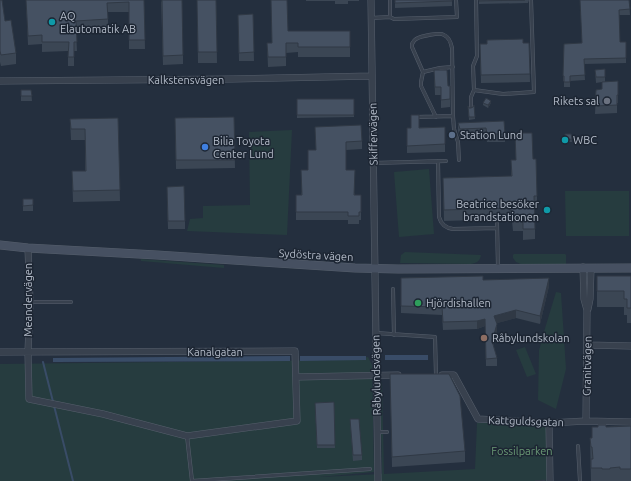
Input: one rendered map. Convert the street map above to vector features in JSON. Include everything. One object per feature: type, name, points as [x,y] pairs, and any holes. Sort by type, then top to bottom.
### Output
[{"type":"main road","name":"Sydöstra vägen","points":[[0,245],[28,248],[375,269],[631,268]]},
{"type":"street","name":"Skiffervägen","points":[[371,0],[375,269]]},
{"type":"street","name":"Kalkstensvägen","points":[[0,81],[372,76]]},
{"type":"street","name":"Meandervägen","points":[[28,248],[30,302],[28,352],[29,400],[103,414],[187,436]]},
{"type":"street","name":"Granitvägen","points":[[586,421],[587,310],[590,299],[587,268]]},
{"type":"street","name":"Råbylundsvägen","points":[[375,269],[378,481]]},
{"type":"street","points":[[587,345],[631,346]]},
{"type":"street","name":"Kanalgatan","points":[[0,352],[295,351],[297,421],[187,436]]},
{"type":"street","points":[[296,373],[406,375]]},
{"type":"street","name":"Kattguldsgatan","points":[[428,375],[454,375],[478,419],[549,423],[586,421],[631,422]]},
{"type":"street","points":[[549,423],[550,481]]},
{"type":"lane","points":[[390,0],[390,17]]},
{"type":"lane","points":[[371,18],[390,17],[394,19],[457,17],[456,0]]},
{"type":"lane","points":[[471,108],[471,97],[474,90],[473,66],[477,56],[476,0]]},
{"type":"lane","points":[[474,90],[503,94],[534,92],[530,44],[531,0]]},
{"type":"lane","points":[[436,117],[421,86],[423,72],[412,44],[415,40],[423,36],[442,34],[450,40],[452,48],[454,129],[458,142],[459,160]]},
{"type":"lane","points":[[477,44],[483,44]]},
{"type":"lane","points":[[423,72],[453,67]]},
{"type":"lane","points":[[415,118],[454,116]]},
{"type":"lane","points":[[438,161],[439,217],[443,225],[449,229],[497,228]]},
{"type":"lane","points":[[373,163],[446,161]]},
{"type":"lane","points":[[497,223],[498,268]]},
{"type":"lane","points":[[393,289],[394,335]]},
{"type":"lane","points":[[30,302],[70,302]]},
{"type":"lane","points":[[376,333],[435,338],[436,375]]},
{"type":"lane","points":[[377,432],[387,432]]},
{"type":"lane","points":[[187,436],[192,481],[370,469]]},
{"type":"lane","points":[[578,446],[580,481]]},
{"type":"green space","points":[[292,130],[287,235],[187,231],[190,219],[203,218],[203,206],[250,205],[249,132]]},
{"type":"green space","points":[[429,169],[434,234],[399,237],[394,172]]},
{"type":"green space","points":[[565,191],[629,191],[629,236],[566,236]]},
{"type":"green space","points":[[405,252],[481,255],[478,261],[471,264],[400,263],[401,255]]},
{"type":"green space","points":[[514,254],[565,254],[566,264],[523,265],[516,262],[513,258]]},
{"type":"green space","points":[[141,259],[224,265],[224,268],[141,261]]},
{"type":"green space","points":[[556,292],[561,293],[566,369],[556,409],[538,400],[539,350],[541,344],[539,343],[541,335],[543,335]]},
{"type":"green space","points":[[525,347],[536,374],[527,377],[516,350]]},
{"type":"green space","name":"Fossilparken","points":[[368,357],[372,365],[374,472],[320,477],[382,474],[380,385],[382,382],[384,474],[475,469],[477,423],[552,420],[552,481],[0,481],[0,364],[343,360]]},
{"type":"water","points":[[385,355],[428,355],[428,360],[385,360]]},
{"type":"water","points":[[290,356],[290,361],[53,362],[53,358]]},
{"type":"water","points":[[300,356],[366,356],[366,360],[300,361]]},
{"type":"building","points":[[0,0],[2,0],[5,21],[11,20],[16,53],[1,55]]},
{"type":"building","name":"AQ Elautomatik AB","points":[[26,0],[144,0],[145,40],[129,40],[129,2],[107,3],[108,19],[76,21],[77,42],[74,42],[74,57],[68,57],[69,42],[42,42],[42,35],[28,36]]},
{"type":"building","points":[[162,0],[182,0],[183,55],[163,56]]},
{"type":"building","points":[[197,0],[216,0],[217,52],[198,52]]},
{"type":"building","points":[[271,0],[287,0],[288,31],[350,31],[350,47],[298,47],[298,43],[286,43],[286,57],[268,57],[267,43],[272,43]]},
{"type":"building","points":[[395,0],[452,0],[452,1],[395,3]]},
{"type":"building","points":[[479,0],[525,0],[479,1]]},
{"type":"building","points":[[580,0],[629,0],[630,9],[619,10],[620,42],[626,42],[626,58],[584,59],[585,75],[570,76],[570,82],[564,82],[564,44],[582,43]]},
{"type":"building","points":[[253,14],[254,52],[239,53],[238,15]]},
{"type":"building","points":[[523,39],[523,43],[529,43],[530,74],[481,75],[480,44],[487,44],[487,40]]},
{"type":"building","points":[[605,69],[605,77],[596,77],[595,70]]},
{"type":"building","points":[[434,70],[447,70],[448,86],[450,86],[450,99],[441,100],[441,87],[435,87]]},
{"type":"building","name":"Rikets sal","points":[[618,81],[617,105],[595,106],[596,90],[602,89],[602,82]]},
{"type":"building","points":[[21,90],[31,90],[32,96],[21,96]]},
{"type":"building","points":[[486,98],[491,101],[488,105],[483,103]]},
{"type":"building","points":[[297,99],[354,99],[354,115],[297,115]]},
{"type":"building","points":[[474,105],[475,117],[469,117],[468,106],[471,108]]},
{"type":"building","points":[[411,115],[419,115],[419,128],[445,127],[445,144],[407,146],[407,128],[411,128]]},
{"type":"building","name":"Bilia Toyota Center Lund","points":[[234,117],[235,160],[176,160],[175,118]]},
{"type":"building","points":[[118,118],[120,190],[73,191],[72,171],[86,171],[85,129],[71,129],[70,119]]},
{"type":"building","points":[[504,121],[505,134],[487,134],[486,128],[460,129],[458,123]]},
{"type":"building","points":[[361,125],[362,141],[346,142],[346,170],[355,170],[354,195],[361,195],[361,212],[359,212],[359,216],[348,216],[348,212],[296,212],[296,195],[302,195],[301,170],[308,170],[308,150],[316,150],[315,127]]},
{"type":"building","points":[[515,133],[532,133],[533,159],[536,159],[537,196],[534,196],[535,229],[523,229],[523,220],[513,221],[512,210],[510,211],[510,208],[444,210],[443,178],[512,176],[511,160],[516,160]]},
{"type":"building","points":[[565,134],[571,134],[572,139],[565,140]]},
{"type":"building","points":[[184,186],[185,221],[168,221],[167,187]]},
{"type":"building","points":[[23,199],[33,199],[33,205],[23,206]]},
{"type":"building","points":[[483,276],[483,280],[549,278],[540,316],[516,310],[494,316],[497,324],[492,341],[497,358],[486,359],[485,319],[477,321],[443,322],[442,307],[401,306],[401,278]]},
{"type":"building","points":[[597,276],[631,276],[631,308],[627,308],[627,299],[624,299],[624,291],[597,291]]},
{"type":"building","points":[[390,374],[449,374],[460,396],[465,451],[392,457]]},
{"type":"building","points":[[334,402],[335,445],[317,445],[315,403]]},
{"type":"building","points":[[350,419],[359,419],[362,455],[353,455]]},
{"type":"building","points":[[598,425],[606,425],[606,427],[631,426],[631,469],[620,469],[620,467],[610,469],[591,468],[591,459],[593,459],[590,438],[592,438],[592,427],[598,427]]},
{"type":"waterway","points":[[43,362],[73,481]]},
{"type":"place","name":"AQ Elautomatik AB","points":[[52,22]]},
{"type":"place","name":"Rikets sal","points":[[607,101]]},
{"type":"place","name":"Station Lund","points":[[452,135]]},
{"type":"place","name":"WBC","points":[[565,140]]},
{"type":"place","name":"Bilia Toyota Center Lund","points":[[205,147]]},
{"type":"place","name":"Beatrice besöker brandstationen","points":[[547,210]]},
{"type":"place","name":"Hjördishallen","points":[[418,303]]},
{"type":"place","name":"Råbylundskolan","points":[[484,338]]}]
